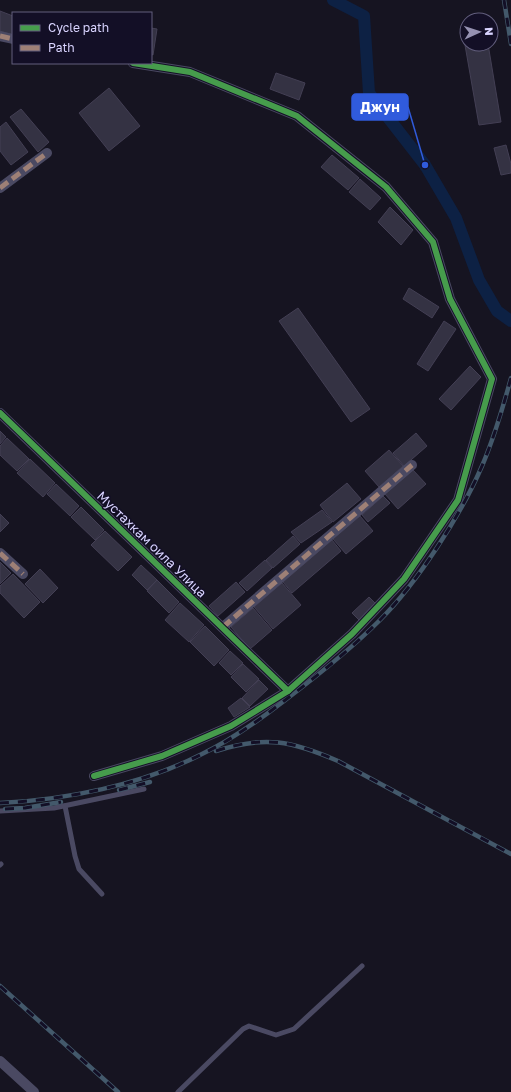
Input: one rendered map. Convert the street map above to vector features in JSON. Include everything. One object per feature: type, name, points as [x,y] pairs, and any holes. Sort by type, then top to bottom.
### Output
[{"type":"street","points":[[0,36],[12,39]]},
{"type":"street","points":[[94,776],[162,756],[231,726],[288,691],[352,634],[404,579],[458,500],[492,379],[450,299],[433,242],[386,187],[297,116],[190,72],[139,64]]},
{"type":"street","points":[[0,188],[47,153]]},
{"type":"street","name":"Мустахкам оила Улица","points":[[0,413],[288,691]]},
{"type":"street","points":[[223,628],[412,465]]},
{"type":"street","points":[[0,553],[23,574]]},
{"type":"street","points":[[0,1061],[34,1092]]},
{"type":"lane","points":[[0,811],[65,806],[144,789]]},
{"type":"lane","points":[[65,806],[79,869],[102,894]]},
{"type":"lane","points":[[178,1092],[243,1029],[249,1026],[276,1036],[294,1029],[362,966]]},
{"type":"building","points":[[0,11],[12,16],[12,35],[0,31]]},
{"type":"building","points":[[152,28],[157,29],[152,54]]},
{"type":"building","points":[[466,52],[489,52],[501,122],[479,125]]},
{"type":"building","points":[[276,73],[305,83],[299,100],[270,89]]},
{"type":"building","points":[[109,88],[140,126],[109,151],[79,113]]},
{"type":"building","points":[[21,109],[49,142],[38,152],[10,117]]},
{"type":"building","points":[[6,122],[28,152],[11,165],[0,151],[0,127]]},
{"type":"building","points":[[506,145],[511,164],[511,173],[501,175],[494,148]]},
{"type":"building","points":[[332,155],[359,178],[348,190],[321,167]]},
{"type":"building","points":[[360,179],[381,198],[370,210],[349,192]]},
{"type":"building","points":[[390,207],[413,230],[401,245],[378,222]]},
{"type":"building","points":[[409,288],[439,307],[432,318],[403,299]]},
{"type":"building","points":[[298,308],[370,409],[351,422],[279,321]]},
{"type":"building","points":[[444,321],[456,329],[428,371],[417,364]]},
{"type":"building","points":[[470,366],[481,377],[451,410],[439,399]]},
{"type":"building","points":[[0,431],[6,437],[0,444]]},
{"type":"building","points":[[416,433],[427,446],[404,466],[393,453]]},
{"type":"building","points":[[7,438],[29,459],[17,471],[0,455],[0,446]]},
{"type":"building","points":[[389,450],[403,466],[379,487],[365,471]]},
{"type":"building","points":[[30,459],[55,483],[43,497],[17,473]]},
{"type":"building","points":[[413,470],[426,484],[398,509],[385,494]]},
{"type":"building","points":[[347,483],[361,499],[333,522],[320,505]]},
{"type":"building","points":[[56,484],[79,506],[70,516],[47,494]]},
{"type":"building","points":[[383,496],[390,503],[368,522],[362,515]]},
{"type":"building","points":[[81,507],[104,530],[95,540],[71,517]]},
{"type":"building","points":[[322,510],[332,522],[301,543],[291,532]]},
{"type":"building","points":[[0,514],[9,523],[0,532]]},
{"type":"building","points":[[360,516],[373,531],[346,554],[333,539]]},
{"type":"building","points":[[105,531],[132,557],[118,571],[91,545]]},
{"type":"building","points":[[293,536],[300,544],[273,568],[266,560]]},
{"type":"building","points":[[332,540],[341,551],[292,593],[283,582]]},
{"type":"building","points":[[265,560],[272,568],[247,591],[239,583]]},
{"type":"building","points":[[0,562],[11,573],[0,584]]},
{"type":"building","points":[[141,565],[157,580],[147,590],[132,575]]},
{"type":"building","points":[[40,569],[58,588],[43,603],[25,584]]},
{"type":"building","points":[[13,574],[40,602],[24,618],[0,593],[0,586]]},
{"type":"building","points":[[157,580],[179,602],[169,613],[147,591]]},
{"type":"building","points":[[236,582],[245,592],[218,616],[209,606]]},
{"type":"building","points":[[282,583],[301,605],[273,629],[254,607]]},
{"type":"building","points":[[369,597],[376,604],[359,620],[352,613]]},
{"type":"building","points":[[180,603],[204,625],[189,642],[165,620]]},
{"type":"building","points":[[253,608],[272,630],[250,649],[231,627]]},
{"type":"building","points":[[205,626],[229,650],[214,666],[190,642]]},
{"type":"building","points":[[230,651],[243,663],[231,675],[219,663]]},
{"type":"building","points":[[243,664],[259,679],[246,692],[231,677]]},
{"type":"building","points":[[259,680],[268,689],[250,706],[242,698]]},
{"type":"building","points":[[241,698],[250,707],[234,717],[228,708]]},
{"type":"waterway","points":[[333,0],[364,16],[369,93],[425,165],[456,218],[479,280],[497,311],[511,321]]},
{"type":"railway","points":[[504,0],[511,44]]},
{"type":"railway","points":[[0,803],[50,798],[102,789],[128,783],[177,766],[244,730],[309,682],[357,642],[380,620],[409,587],[437,548],[462,506],[482,466],[498,422],[511,378]]},
{"type":"railway","points":[[216,751],[249,743],[278,742],[322,754],[338,761],[511,854]]},
{"type":"railway","points":[[119,790],[150,782]]},
{"type":"railway","points":[[5,809],[25,808],[61,802]]},
{"type":"railway","points":[[0,986],[118,1092]]},
{"type":"marked path","points":[[0,36],[12,39]]},
{"type":"marked path","points":[[0,188],[47,153]]},
{"type":"marked path","points":[[223,627],[412,465]]},
{"type":"marked path","points":[[0,553],[23,574]]},
{"type":"cycle path","points":[[94,776],[162,756],[231,726],[288,691],[352,634],[404,579],[458,500],[492,379],[450,299],[433,242],[386,187],[297,116],[190,72],[139,64]]},
{"type":"cycle path","points":[[0,413],[288,691]]},
{"type":"place","name":"Джун","points":[[425,165]]}]
